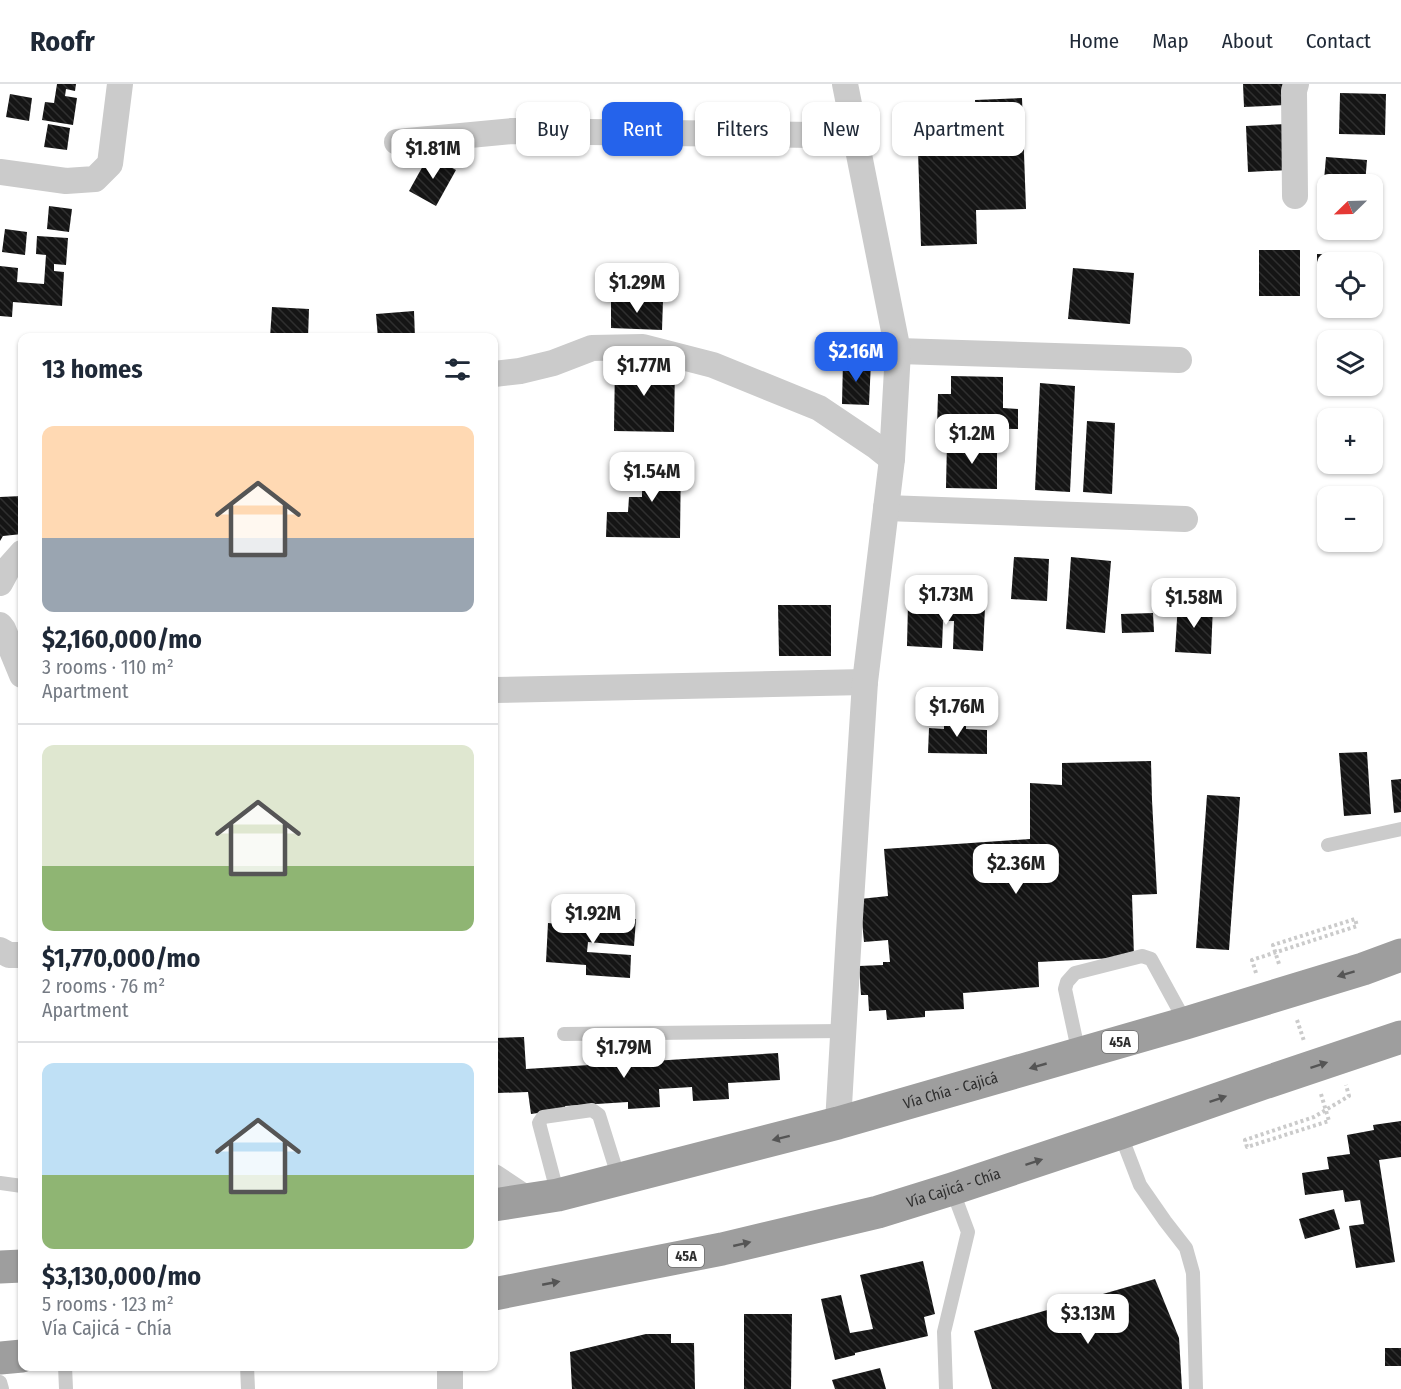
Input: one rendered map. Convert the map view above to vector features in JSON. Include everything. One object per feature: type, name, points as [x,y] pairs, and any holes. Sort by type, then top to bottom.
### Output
[{"type":"highway","name":"Vía Chía - Cajicá","points":[[498,1204],[543,1197],[619,1179],[838,1123],[1186,1023],[1364,969],[1401,955]]},
{"type":"highway","name":"Vía Cajicá - Chía","points":[[498,1293],[722,1249],[878,1212],[1120,1133],[1401,1037]]},
{"type":"highway","points":[[0,1267],[18,1266]]},
{"type":"highway","points":[[0,1358],[18,1356]]},
{"type":"street","points":[[0,172],[66,181],[95,179],[110,164],[120,84]]},
{"type":"street","points":[[845,84],[848,102]]},
{"type":"street","points":[[1295,196],[1294,91],[1296,84]]},
{"type":"street","points":[[397,142],[512,130],[802,135]]},
{"type":"street","points":[[838,1123],[865,682],[892,459],[898,351],[858,156]]},
{"type":"street","points":[[498,374],[553,363],[592,348],[643,347],[713,365],[819,408],[892,459]]},
{"type":"street","points":[[898,351],[1179,360]]},
{"type":"street","points":[[886,508],[1185,519]]},
{"type":"street","points":[[0,583],[18,558]]},
{"type":"street","points":[[0,625],[18,665]]},
{"type":"street","points":[[498,690],[865,682]]},
{"type":"street","points":[[0,950],[9,955],[18,956]]},
{"type":"street","points":[[498,1179],[543,1197]]},
{"type":"street","points":[[450,1371],[450,1389]]},
{"type":"lane","points":[[1328,845],[1401,829]]},
{"type":"lane","points":[[1079,1054],[1065,989],[1067,982],[1075,973],[1142,956],[1151,959],[1186,1023]]},
{"type":"lane","points":[[564,1034],[843,1031]]},
{"type":"lane","points":[[543,1197],[539,1123],[543,1117],[592,1110],[596,1112],[599,1115],[619,1179]]},
{"type":"lane","points":[[1120,1133],[1140,1185],[1186,1248],[1193,1273],[1196,1389]]},
{"type":"lane","points":[[0,1183],[18,1185]]},
{"type":"lane","points":[[946,1389],[944,1332],[968,1233],[952,1189]]},
{"type":"lane","points":[[65,1371],[66,1389]]},
{"type":"lane","points":[[247,1371],[248,1389]]},
{"type":"lane","points":[[0,1382],[2,1389]]},
{"type":"path","points":[[1280,967],[1273,945],[1355,919],[1357,926],[1288,948]]},
{"type":"path","points":[[1294,1011],[1305,1044]]},
{"type":"path","points":[[1319,1088],[1329,1120],[1247,1147],[1245,1140],[1314,1118],[1349,1096],[1339,1058]]},
{"type":"building","points":[[57,84],[76,84],[75,91],[66,89],[65,96],[77,98],[73,125],[42,120],[45,102],[54,103]]},
{"type":"building","points":[[1243,84],[1284,84],[1285,105],[1244,107]]},
{"type":"building","points":[[1340,93],[1386,94],[1385,135],[1339,134]]},
{"type":"building","points":[[10,94],[32,98],[29,121],[6,117]]},
{"type":"building","points":[[1022,98],[1022,102],[975,102],[975,100]]},
{"type":"building","points":[[48,124],[70,128],[67,150],[44,147]]},
{"type":"building","points":[[1287,124],[1289,170],[1248,172],[1246,126]]},
{"type":"building","points":[[429,155],[456,170],[436,206],[409,191]]},
{"type":"building","points":[[918,156],[1024,156],[1026,209],[976,210],[977,244],[921,246]]},
{"type":"building","points":[[1326,157],[1367,160],[1366,174],[1325,174]]},
{"type":"building","points":[[49,206],[72,209],[69,232],[47,229]]},
{"type":"building","points":[[5,229],[27,232],[25,255],[2,252]]},
{"type":"building","points":[[37,236],[68,238],[66,265],[54,264],[54,271],[64,272],[62,306],[13,302],[12,317],[0,316],[0,266],[18,268],[17,282],[44,284],[46,255],[36,254]]},
{"type":"building","points":[[1259,250],[1300,250],[1300,296],[1259,296]]},
{"type":"building","points":[[1073,268],[1134,273],[1130,324],[1068,319]]},
{"type":"building","points":[[611,298],[663,300],[662,330],[611,328]]},
{"type":"building","points":[[272,307],[309,309],[308,333],[270,333]]},
{"type":"building","points":[[414,311],[415,333],[378,333],[376,314]]},
{"type":"building","points":[[843,361],[871,361],[869,405],[842,404]]},
{"type":"building","points":[[615,362],[675,363],[674,432],[614,431]]},
{"type":"building","points":[[951,376],[1003,377],[1003,408],[1018,409],[1018,429],[937,428],[938,394],[951,394]]},
{"type":"building","points":[[1040,383],[1075,386],[1070,492],[1035,490]]},
{"type":"building","points":[[1087,421],[1115,423],[1112,494],[1083,492]]},
{"type":"building","points":[[947,441],[997,442],[997,489],[946,488]]},
{"type":"building","points":[[642,455],[681,456],[680,538],[606,537],[607,512],[628,512],[629,497],[642,497]]},
{"type":"building","points":[[18,496],[18,534],[3,536],[0,541],[0,497]]},
{"type":"building","points":[[1014,557],[1049,559],[1047,601],[1011,599]]},
{"type":"building","points":[[1071,557],[1111,561],[1105,633],[1066,629]]},
{"type":"building","points":[[908,603],[985,607],[983,651],[953,649],[954,621],[943,621],[942,648],[907,646]]},
{"type":"building","points":[[1178,603],[1213,605],[1211,654],[1175,652]]},
{"type":"building","points":[[778,605],[831,605],[831,656],[779,656]]},
{"type":"building","points":[[1153,613],[1154,632],[1122,633],[1121,614]]},
{"type":"building","points":[[944,714],[966,715],[966,729],[987,730],[987,754],[928,753],[929,728],[944,729]]},
{"type":"building","points":[[1367,752],[1371,814],[1344,816],[1339,753]]},
{"type":"building","points":[[1151,761],[1157,894],[1132,895],[1134,957],[1038,962],[1039,987],[963,993],[964,1009],[925,1011],[925,1017],[887,1020],[886,1010],[869,1011],[868,995],[861,995],[859,966],[883,965],[883,962],[890,962],[888,940],[864,942],[860,899],[888,896],[884,849],[1030,839],[1030,783],[1062,785],[1062,763]]},
{"type":"building","points":[[1401,779],[1401,812],[1394,813],[1391,780]]},
{"type":"building","points":[[1207,795],[1240,797],[1229,950],[1196,948]]},
{"type":"building","points":[[590,916],[636,919],[634,946],[588,942],[587,952],[631,955],[630,978],[586,975],[586,965],[546,962],[548,923],[589,926]]},
{"type":"building","points":[[524,1037],[526,1069],[778,1053],[780,1080],[728,1083],[729,1099],[693,1101],[692,1087],[659,1089],[660,1107],[628,1109],[628,1102],[565,1106],[566,1109],[531,1114],[528,1092],[498,1093],[498,1038]]},
{"type":"building","points":[[1401,1121],[1401,1157],[1379,1160],[1395,1262],[1356,1268],[1349,1226],[1364,1224],[1360,1200],[1345,1202],[1343,1190],[1305,1195],[1302,1173],[1329,1169],[1327,1157],[1350,1154],[1347,1135],[1374,1130],[1373,1125]]},
{"type":"building","points":[[1334,1209],[1340,1229],[1305,1239],[1299,1219]]},
{"type":"building","points":[[923,1261],[935,1314],[924,1317],[928,1336],[835,1360],[821,1299],[841,1295],[850,1333],[873,1329],[860,1275]]},
{"type":"building","points":[[1155,1279],[1179,1338],[1182,1389],[992,1389],[974,1331]]},
{"type":"building","points":[[744,1314],[792,1314],[791,1389],[744,1389]]},
{"type":"building","points":[[646,1334],[671,1334],[671,1343],[694,1343],[695,1389],[572,1389],[570,1352]]},
{"type":"building","points":[[1385,1348],[1401,1348],[1401,1366],[1385,1366]]},
{"type":"building","points":[[880,1368],[886,1389],[835,1389],[832,1380]]}]
